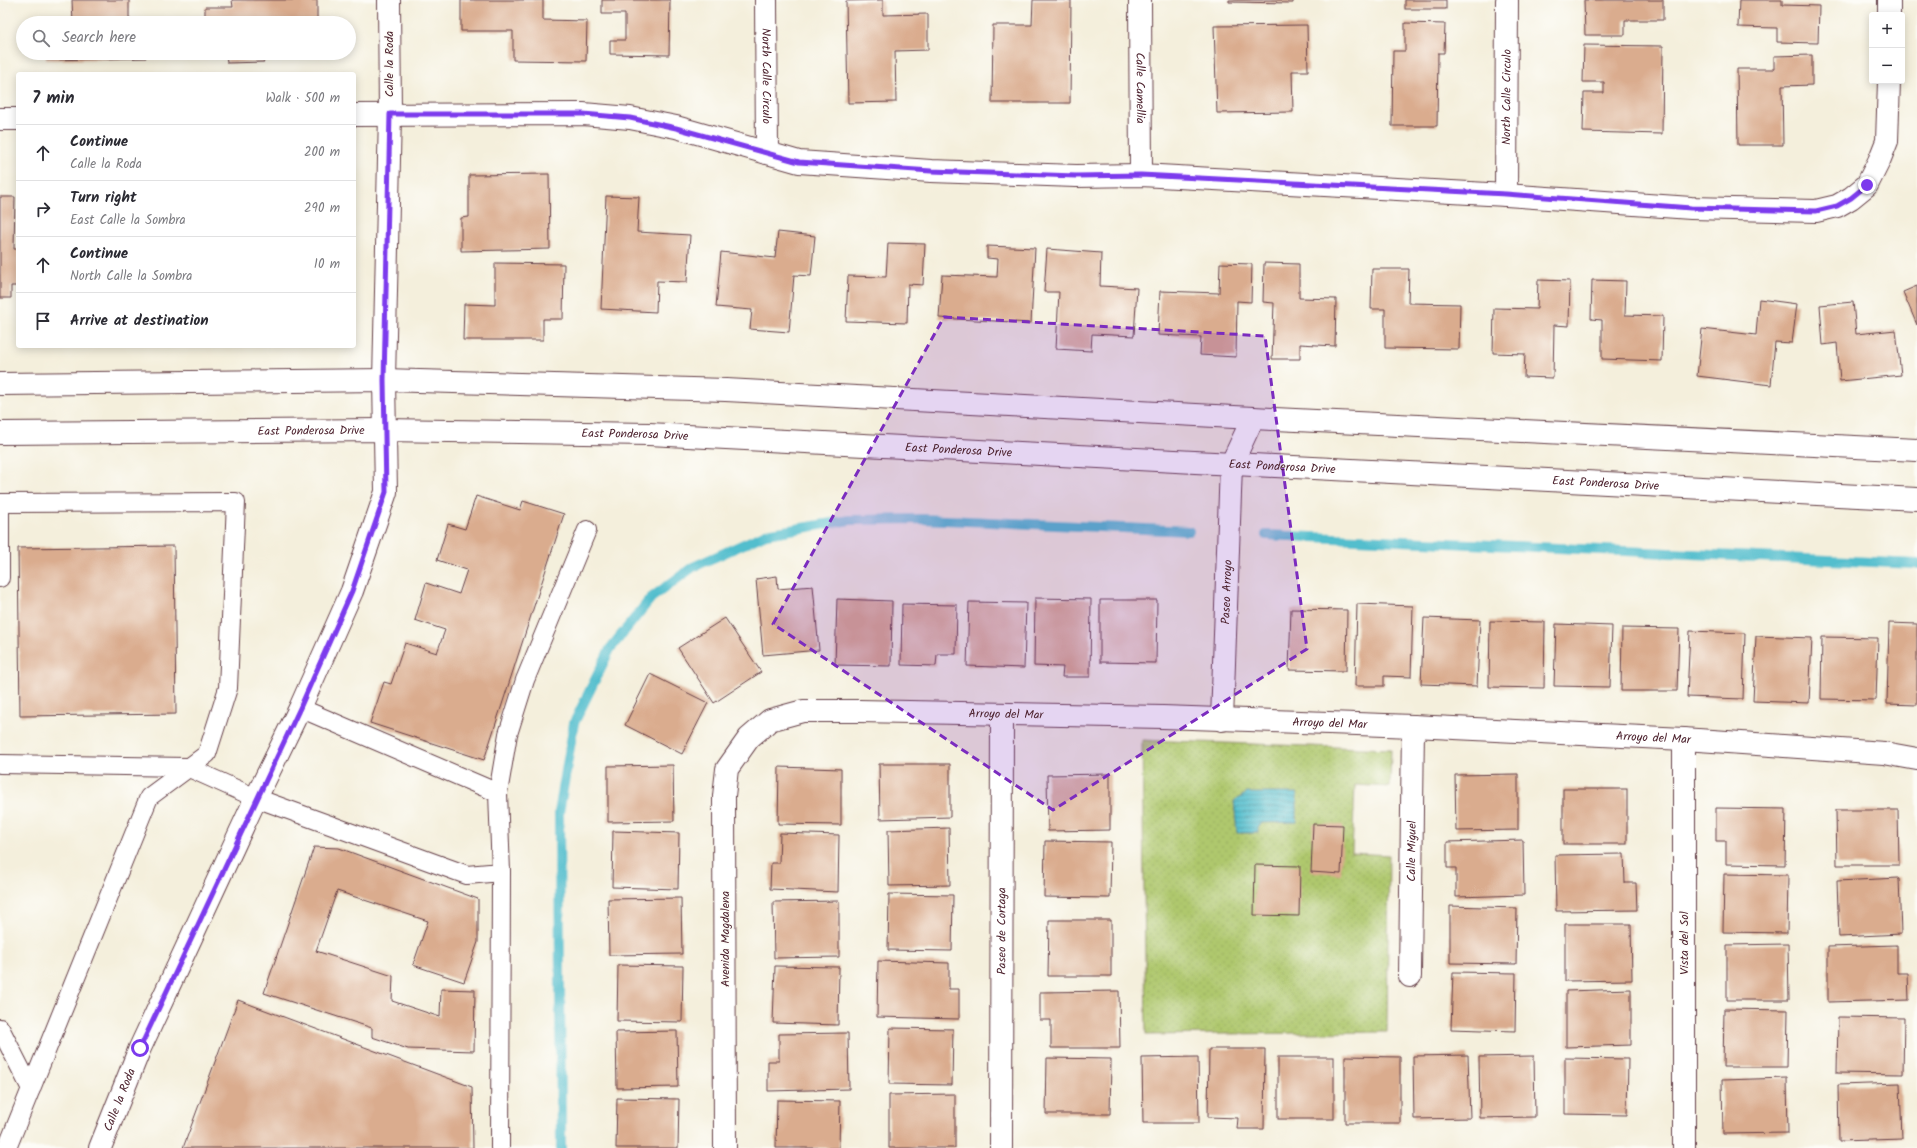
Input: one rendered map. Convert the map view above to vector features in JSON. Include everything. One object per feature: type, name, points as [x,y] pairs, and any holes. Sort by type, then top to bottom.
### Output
[{"type":"street","name":"Calle la Roda","points":[[100,1148],[140,1048],[256,798],[300,708],[352,591],[386,492],[384,380],[390,114],[389,0]]},
{"type":"street","name":"North Calle Circulo","points":[[766,0],[767,153]]},
{"type":"street","name":"Calle Camellia","points":[[1140,0],[1141,175]]},
{"type":"street","name":"North Calle Circulo","points":[[1506,194],[1507,0]]},
{"type":"street","points":[[1889,0],[1889,12]]},
{"type":"street","points":[[356,115],[583,114],[622,117],[676,128],[799,162],[931,171],[1076,176],[1141,175],[1506,194],[1691,208],[1816,211],[1837,206],[1851,198],[1867,185],[1887,141],[1889,84]]},
{"type":"street","points":[[0,119],[16,119]]},
{"type":"street","points":[[0,384],[384,380],[726,390],[1253,418],[1917,450]]},
{"type":"street","points":[[1230,465],[1253,418]]},
{"type":"street","name":"East Ponderosa Drive","points":[[0,433],[384,430],[649,434],[1230,465],[1917,499]]},
{"type":"street","name":"Paseo Arroyo","points":[[1222,720],[1230,465]]},
{"type":"street","name":"Arroyo del Mar","points":[[749,738],[770,720],[803,711],[1002,714],[1413,726],[1684,739],[1884,753],[1917,759]]},
{"type":"street","name":"Paseo de Cortaga","points":[[1002,714],[1002,1148]]},
{"type":"street","name":"Calle Miguel","points":[[1410,976],[1413,726]]},
{"type":"street","name":"Avenida Magdalena","points":[[725,1148],[724,796],[727,769],[749,738]]},
{"type":"street","name":"Vista del Sol","points":[[1684,739],[1684,1148]]},
{"type":"lane","points":[[0,578],[0,503],[236,502],[228,688],[207,754],[150,797],[7,1148]]},
{"type":"lane","points":[[500,1148],[501,872],[498,793],[508,734],[525,680],[587,530]]},
{"type":"lane","points":[[300,708],[498,793]]},
{"type":"lane","points":[[0,764],[187,768],[256,798],[467,875],[501,872]]},
{"type":"lane","points":[[0,1028],[31,1089]]},
{"type":"highlighted area","points":[[944,317],[1265,336],[1307,649],[1053,810],[773,624]]},
{"type":"green space","points":[[1142,740],[1391,749],[1390,787],[1355,785],[1352,853],[1389,855],[1387,1032],[1146,1035]]},
{"type":"water","points":[[1247,793],[1297,793],[1297,822],[1262,823],[1258,828],[1258,833],[1237,833],[1234,801]]},
{"type":"building","points":[[72,0],[129,0],[129,16],[73,16]]},
{"type":"building","points":[[232,0],[317,0],[317,16],[205,16],[205,7],[233,7]]},
{"type":"building","points":[[461,0],[543,0],[543,20],[587,21],[586,61],[513,60],[513,31],[461,31]]},
{"type":"building","points":[[602,0],[670,0],[669,55],[610,54],[610,40],[625,40],[625,14],[602,14]]},
{"type":"building","points":[[883,0],[883,15],[928,14],[928,50],[895,51],[896,102],[848,103],[846,1]]},
{"type":"building","points":[[1033,0],[1071,0],[1070,103],[992,103],[993,25],[1032,25]]},
{"type":"building","points":[[1229,0],[1293,0],[1293,3],[1229,2]]},
{"type":"building","points":[[1405,0],[1446,0],[1446,9],[1405,9]]},
{"type":"building","points":[[1584,0],[1663,0],[1663,20],[1625,20],[1625,35],[1585,35]]},
{"type":"building","points":[[1739,0],[1782,0],[1782,5],[1819,6],[1818,43],[1777,42],[1777,28],[1738,27]]},
{"type":"building","points":[[1405,23],[1445,24],[1444,53],[1438,53],[1437,126],[1392,126],[1393,51],[1405,51]]},
{"type":"building","points":[[1307,25],[1308,71],[1292,71],[1293,112],[1217,113],[1214,26]]},
{"type":"building","points":[[1584,45],[1663,46],[1662,134],[1583,132],[1584,93],[1604,93],[1604,82],[1583,82]]},
{"type":"building","points":[[1812,55],[1812,85],[1782,86],[1783,145],[1738,145],[1737,69],[1774,69],[1774,56]]},
{"type":"building","points":[[227,60],[264,60],[264,62],[227,63]]},
{"type":"building","points":[[549,174],[550,249],[461,251],[461,218],[469,217],[469,175]]},
{"type":"building","points":[[606,196],[639,197],[637,232],[690,235],[687,282],[657,281],[656,312],[601,309]]},
{"type":"building","points":[[0,197],[15,197],[14,249],[16,249],[16,286],[11,286],[11,298],[0,298]]},
{"type":"building","points":[[778,232],[815,236],[811,276],[794,275],[789,332],[750,329],[752,310],[716,307],[721,252],[775,258]]},
{"type":"building","points":[[888,243],[925,244],[923,285],[908,284],[907,323],[846,321],[848,276],[886,277]]},
{"type":"building","points":[[987,246],[1035,248],[1031,323],[939,318],[942,275],[997,277],[998,259],[987,258]]},
{"type":"building","points":[[1047,249],[1101,253],[1100,286],[1137,288],[1134,336],[1092,334],[1091,351],[1056,349],[1059,292],[1044,292]]},
{"type":"building","points":[[495,263],[564,264],[563,319],[543,319],[543,340],[463,340],[464,304],[495,305]]},
{"type":"building","points":[[1220,263],[1252,264],[1251,302],[1237,301],[1236,357],[1200,355],[1201,337],[1158,335],[1160,291],[1219,293]]},
{"type":"building","points":[[1264,263],[1299,264],[1299,298],[1336,299],[1335,346],[1300,344],[1300,359],[1272,359],[1274,303],[1263,302]]},
{"type":"building","points":[[1372,269],[1409,269],[1408,303],[1460,304],[1459,349],[1385,348],[1385,309],[1371,309]]},
{"type":"building","points":[[1538,280],[1570,281],[1569,326],[1554,325],[1553,378],[1524,377],[1525,354],[1493,353],[1494,308],[1537,309]]},
{"type":"building","points":[[1592,280],[1626,281],[1625,315],[1663,316],[1662,361],[1602,359],[1602,320],[1591,319]]},
{"type":"building","points":[[1917,286],[1917,325],[1903,292]]},
{"type":"building","points":[[1759,299],[1797,304],[1792,343],[1775,342],[1771,385],[1697,376],[1702,329],[1756,335]]},
{"type":"building","points":[[1853,302],[1856,334],[1896,330],[1901,375],[1840,381],[1837,343],[1823,345],[1820,305]]},
{"type":"building","points":[[476,496],[520,510],[523,501],[564,514],[484,760],[370,723],[384,682],[391,684],[405,643],[437,653],[445,630],[415,620],[426,583],[459,594],[467,570],[437,560],[448,524],[465,529]]},
{"type":"building","points":[[174,546],[176,714],[20,716],[18,548]]},
{"type":"building","points":[[777,576],[778,589],[813,586],[819,650],[763,655],[756,579]]},
{"type":"building","points":[[1035,598],[1091,599],[1090,677],[1062,677],[1063,667],[1034,666]]},
{"type":"building","points":[[837,599],[892,601],[891,666],[835,665]]},
{"type":"building","points":[[1100,600],[1157,600],[1156,663],[1100,662]]},
{"type":"building","points":[[969,602],[1026,603],[1024,668],[967,666]]},
{"type":"building","points":[[902,604],[957,605],[956,654],[937,654],[936,666],[901,665]]},
{"type":"building","points":[[1357,604],[1413,606],[1411,677],[1384,676],[1384,686],[1355,686]]},
{"type":"building","points":[[1291,609],[1347,610],[1346,671],[1289,670]]},
{"type":"building","points":[[725,618],[761,672],[714,703],[678,648]]},
{"type":"building","points":[[1424,618],[1480,620],[1477,686],[1421,684]]},
{"type":"building","points":[[1490,621],[1545,622],[1544,688],[1489,687]]},
{"type":"building","points":[[1889,623],[1917,624],[1917,705],[1887,704]]},
{"type":"building","points":[[1556,624],[1612,626],[1610,687],[1554,686]]},
{"type":"building","points":[[1622,628],[1679,629],[1677,691],[1621,691]]},
{"type":"building","points":[[1690,631],[1745,633],[1743,699],[1687,697]]},
{"type":"building","points":[[1756,636],[1812,638],[1809,703],[1753,701]]},
{"type":"building","points":[[1822,637],[1878,638],[1876,700],[1821,699]]},
{"type":"building","points":[[650,674],[708,703],[682,754],[625,725]]},
{"type":"building","points":[[879,764],[950,764],[950,817],[880,819]]},
{"type":"building","points":[[673,765],[674,821],[608,822],[608,766]]},
{"type":"building","points":[[779,767],[841,769],[841,825],[778,824]]},
{"type":"building","points":[[1110,774],[1110,830],[1048,831],[1047,775]]},
{"type":"building","points":[[1518,774],[1518,830],[1456,831],[1455,775]]},
{"type":"building","points":[[1563,789],[1627,789],[1627,844],[1563,844]]},
{"type":"building","points":[[1716,808],[1786,809],[1785,865],[1726,864],[1726,841],[1716,841]]},
{"type":"building","points":[[1836,810],[1898,810],[1899,865],[1837,865]]},
{"type":"building","points":[[1313,824],[1343,825],[1341,874],[1311,872]]},
{"type":"building","points":[[949,828],[950,885],[889,886],[888,830]]},
{"type":"building","points":[[613,831],[679,833],[678,889],[612,887]]},
{"type":"building","points":[[780,833],[839,835],[838,892],[770,889],[771,863],[779,863]]},
{"type":"building","points":[[1523,840],[1524,895],[1456,897],[1456,868],[1447,868],[1447,842]]},
{"type":"building","points":[[1045,841],[1111,842],[1110,898],[1044,897]]},
{"type":"building","points":[[314,847],[339,848],[478,899],[478,942],[464,982],[413,965],[428,921],[337,891],[316,951],[393,976],[392,1001],[440,1017],[441,989],[475,990],[474,1051],[408,1049],[372,1037],[372,1028],[264,993]]},
{"type":"building","points":[[1624,854],[1625,883],[1636,883],[1637,910],[1556,911],[1555,855]]},
{"type":"building","points":[[1255,865],[1300,866],[1299,916],[1254,915]]},
{"type":"building","points":[[1724,874],[1788,875],[1787,933],[1723,932]]},
{"type":"building","points":[[1899,878],[1901,934],[1839,937],[1837,881]]},
{"type":"building","points":[[889,894],[953,895],[952,951],[888,950]]},
{"type":"building","points":[[681,898],[682,954],[609,955],[608,899]]},
{"type":"building","points":[[839,901],[839,957],[774,958],[773,902]]},
{"type":"building","points":[[1450,906],[1517,908],[1516,964],[1450,963]]},
{"type":"building","points":[[1049,920],[1111,920],[1111,976],[1048,976]]},
{"type":"building","points":[[1565,924],[1631,924],[1632,980],[1565,981]]},
{"type":"building","points":[[1788,944],[1789,1000],[1727,1000],[1727,945]]},
{"type":"building","points":[[1897,945],[1897,973],[1908,973],[1909,1000],[1828,1002],[1828,947]]},
{"type":"building","points":[[878,961],[949,963],[949,989],[959,989],[959,1019],[877,1017]]},
{"type":"building","points":[[618,965],[683,966],[682,1022],[617,1021]]},
{"type":"building","points":[[775,966],[839,967],[838,1025],[773,1023]]},
{"type":"building","points":[[1453,972],[1516,973],[1515,1031],[1451,1029]]},
{"type":"building","points":[[1631,989],[1631,1045],[1566,1047],[1566,991]]},
{"type":"building","points":[[1119,991],[1120,1048],[1051,1048],[1051,1020],[1040,1020],[1040,992]]},
{"type":"building","points":[[238,1000],[472,1087],[473,1148],[183,1148]]},
{"type":"building","points":[[1724,1009],[1788,1010],[1787,1067],[1723,1067]]},
{"type":"building","points":[[1838,1017],[1904,1018],[1903,1074],[1837,1073]]},
{"type":"building","points":[[890,1028],[953,1029],[952,1085],[889,1084]]},
{"type":"building","points":[[677,1031],[678,1087],[617,1088],[616,1032]]},
{"type":"building","points":[[848,1033],[849,1089],[768,1091],[768,1061],[779,1061],[779,1034]]},
{"type":"building","points":[[1209,1049],[1265,1049],[1264,1129],[1237,1129],[1238,1118],[1208,1117]]},
{"type":"building","points":[[1468,1055],[1470,1118],[1414,1119],[1413,1056]]},
{"type":"building","points":[[1345,1056],[1400,1057],[1400,1123],[1345,1123]]},
{"type":"building","points":[[1534,1056],[1535,1117],[1480,1118],[1479,1057]]},
{"type":"building","points":[[1198,1057],[1199,1123],[1143,1123],[1142,1058]]},
{"type":"building","points":[[1278,1057],[1334,1057],[1334,1119],[1278,1119]]},
{"type":"building","points":[[1047,1058],[1111,1059],[1110,1114],[1046,1114]]},
{"type":"building","points":[[1565,1058],[1628,1059],[1627,1115],[1565,1114]]},
{"type":"building","points":[[1787,1078],[1788,1133],[1723,1134],[1722,1080]]},
{"type":"building","points":[[1900,1083],[1902,1139],[1839,1141],[1838,1085]]},
{"type":"building","points":[[955,1094],[955,1148],[889,1148],[889,1095]]},
{"type":"building","points":[[617,1098],[679,1099],[678,1148],[616,1148]]},
{"type":"building","points":[[777,1100],[840,1101],[839,1148],[776,1148]]},
{"type":"waterway","points":[[561,1148],[559,813],[574,723],[610,649],[651,598],[693,567],[766,534],[850,520],[922,519],[1189,531]]},
{"type":"waterway","points":[[1266,535],[1917,564]]},
{"type":"route","points":[[140,1048],[256,798],[300,708],[352,591],[386,492],[384,347],[390,114],[583,114],[630,118],[676,128],[799,162],[931,171],[1076,176],[1141,175],[1506,194],[1691,208],[1816,211],[1837,206],[1851,198],[1867,185]]}]
